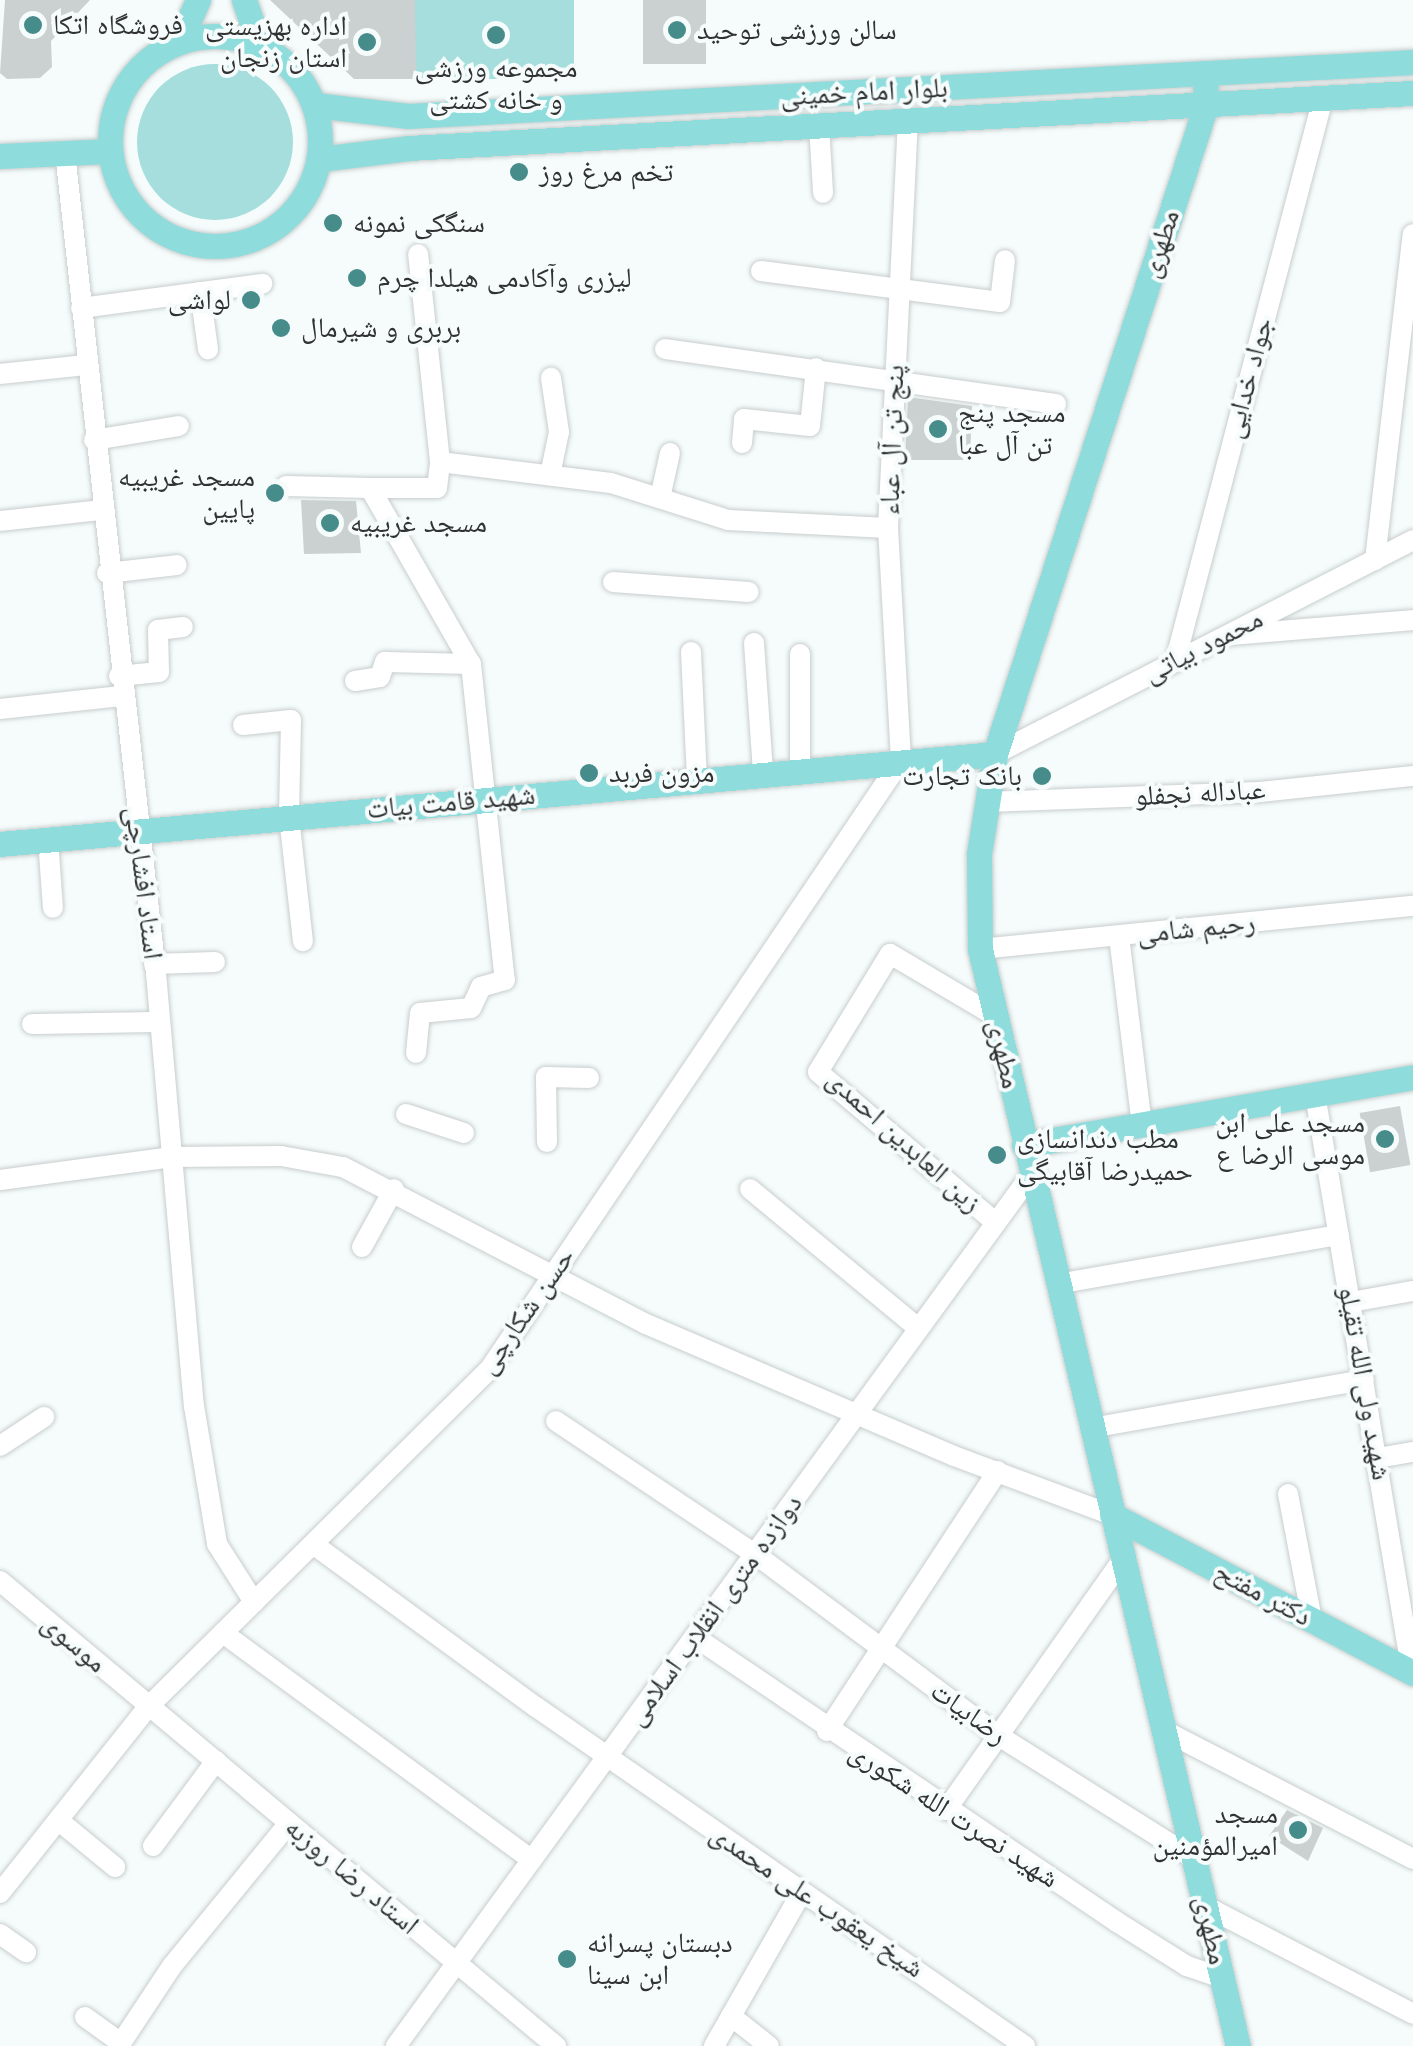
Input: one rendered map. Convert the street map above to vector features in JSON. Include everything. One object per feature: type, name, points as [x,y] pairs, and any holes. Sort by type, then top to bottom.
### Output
[{"type":"main road","points":[[179,42],[198,0]]},
{"type":"main road","points":[[216,0],[232,0]]},
{"type":"main road","points":[[244,0],[260,46]]},
{"type":"main road","points":[[220,37],[260,46],[302,80],[315,105],[320,159],[304,197],[276,228],[252,240],[197,246],[159,230],[129,202],[110,151],[111,124],[126,86],[154,55],[179,42],[220,37]]},
{"type":"main road","name":"بلوار امام خمینی","points":[[315,105],[408,116],[1413,62]]},
{"type":"main road","name":"مطهری","points":[[1204,73],[1206,104],[995,754],[986,802],[980,950],[1238,2046]]},
{"type":"main road","name":"بلوار امام خمینی","points":[[320,159],[409,148],[1413,93]]},
{"type":"main road","points":[[0,156],[110,151]]},
{"type":"main road","name":"شهید قامت بیات","points":[[0,844],[995,754]]},
{"type":"main road","points":[[1024,1145],[1413,1077]]},
{"type":"main road","name":"دکتر مفتح","points":[[1112,1515],[1413,1673]]},
{"type":"street","name":"جواد خدایی","points":[[1176,658],[1323,98]]},
{"type":"street","name":"پنج تن آل عباء","points":[[901,760],[888,528],[908,121]]},
{"type":"street","points":[[819,126],[823,192]]},
{"type":"street","name":"استاد افشارچی","points":[[65,153],[107,573],[160,1022],[194,1406],[217,1544],[254,1602]]},
{"type":"street","points":[[1374,560],[1413,234]]},
{"type":"street","points":[[286,486],[437,488],[440,462],[418,254]]},
{"type":"street","points":[[761,271],[900,286],[1000,302],[1005,260]]},
{"type":"street","points":[[80,308],[262,284]]},
{"type":"street","points":[[200,292],[208,349]]},
{"type":"street","points":[[665,349],[894,378],[1056,404]]},
{"type":"street","points":[[0,374],[86,365]]},
{"type":"street","points":[[742,444],[744,419],[810,426],[816,368]]},
{"type":"street","points":[[550,476],[558,432],[552,378]]},
{"type":"street","points":[[94,440],[178,426]]},
{"type":"street","points":[[660,498],[670,453]]},
{"type":"street","points":[[440,462],[611,483],[728,520],[888,528]]},
{"type":"street","points":[[370,488],[471,664],[505,980],[481,987],[472,1008],[420,1013],[416,1053]]},
{"type":"street","points":[[0,521],[101,510]]},
{"type":"street","name":"محمود بیاتی","points":[[995,754],[1413,540]]},
{"type":"street","points":[[107,573],[176,565]]},
{"type":"street","points":[[614,582],[749,592]]},
{"type":"street","points":[[1220,636],[1413,620]]},
{"type":"street","points":[[0,709],[120,686],[159,672],[158,630],[183,627]]},
{"type":"street","points":[[754,643],[763,773]]},
{"type":"street","points":[[691,652],[697,779]]},
{"type":"street","points":[[800,654],[800,770]]},
{"type":"street","points":[[356,680],[380,678],[384,662],[471,664]]},
{"type":"street","points":[[243,725],[291,720],[288,817],[303,941]]},
{"type":"street","name":"حسن شکارچی","points":[[0,1892],[149,1706],[488,1370],[901,760]]},
{"type":"street","name":"عباداله نجفلو","points":[[986,802],[1260,792],[1413,776]]},
{"type":"street","points":[[48,839],[53,908]]},
{"type":"street","name":"رحیم شامی","points":[[980,950],[1413,906]]},
{"type":"street","points":[[1120,936],[1142,1125]]},
{"type":"street","name":"زین العابدین احمدی","points":[[995,1016],[890,954],[818,1072],[996,1223]]},
{"type":"street","points":[[154,964],[215,962]]},
{"type":"street","points":[[32,1024],[160,1022]]},
{"type":"street","points":[[547,1142],[546,1077],[589,1078]]},
{"type":"street","name":"شهید ولی الله تقیلو","points":[[1315,1094],[1408,1608],[1413,1673]]},
{"type":"street","points":[[406,1114],[464,1133]]},
{"type":"street","points":[[0,1180],[172,1157],[281,1156],[343,1167],[394,1189],[550,1279],[1112,1515]]},
{"type":"street","name":"دوازده متری انقلاب اسلامی","points":[[396,2046],[1031,1175]]},
{"type":"street","points":[[362,1247],[394,1189]]},
{"type":"street","points":[[750,1190],[919,1329]]},
{"type":"street","points":[[1057,1284],[1339,1235]]},
{"type":"street","points":[[1351,1302],[1413,1291]]},
{"type":"street","points":[[1092,1428],[1364,1380]]},
{"type":"street","points":[[0,1446],[44,1417]]},
{"type":"street","name":"رضابیات","points":[[556,1421],[755,1554],[998,1736],[1194,1858]]},
{"type":"street","points":[[1378,1458],[1413,1452]]},
{"type":"street","points":[[827,1730],[998,1470]]},
{"type":"street","points":[[1288,1494],[1312,1620]]},
{"type":"street","name":"شیخ یعقوب علی محمدی","points":[[313,1544],[607,1757],[1025,2046]]},
{"type":"street","points":[[946,1810],[1123,1559]]},
{"type":"street","name":"موسوی","points":[[0,1581],[149,1706]]},
{"type":"street","points":[[223,1634],[532,1860]]},
{"type":"street","name":"شهید نصرت الله شکوری","points":[[695,1637],[946,1810],[1173,1957],[1222,1978]]},
{"type":"street","name":"استاد رضا روزبه","points":[[149,1706],[556,2046]]},
{"type":"street","points":[[1165,1731],[1413,1860]]},
{"type":"street","points":[[154,1846],[216,1762]]},
{"type":"street","points":[[58,1820],[115,1867]]},
{"type":"street","points":[[86,2017],[120,2045],[172,1966],[289,1823]]},
{"type":"street","points":[[714,2046],[802,1892]]},
{"type":"street","points":[[1205,1906],[1413,2014]]},
{"type":"street","points":[[0,1934],[26,1952]]},
{"type":"street","points":[[731,2016],[769,2046]]},
{"type":"shaded area","name":"مجموعه ورزشی و خانه کشتی","points":[[415,0],[574,0],[574,79],[415,79]]},
{"type":"shaded area","points":[[215,64],[245,70],[270,87],[287,112],[293,142],[287,172],[270,197],[245,214],[215,220],[185,214],[160,197],[143,172],[137,142],[143,112],[160,87],[185,70]]},
{"type":"building","name":"فروشگاه اتکا","points":[[5,0],[90,0],[51,41],[52,67],[40,78],[7,79],[0,73]]},
{"type":"building","name":"اداره بهزیستی استان زنجان","points":[[270,0],[415,0],[416,79],[354,79]]},
{"type":"building","name":"سالن ورزشی توحید","points":[[643,0],[706,0],[706,64],[643,64]]},
{"type":"building","name":"مسجد پنج تن آل عبا","points":[[908,397],[972,406],[970,460],[905,460]]},
{"type":"building","name":"مسجد غریبیه","points":[[301,500],[356,501],[361,553],[304,554]]},
{"type":"building","name":"مسجد علی ابن موسی الرضا ع","points":[[1400,1106],[1410,1165],[1370,1172],[1360,1113]]},
{"type":"building","name":"مسجد امیرالمؤمنین","points":[[1287,1810],[1323,1828],[1308,1861],[1269,1836]]},
{"type":"place","name":"فروشگاه اتکا","points":[[33,25]]},
{"type":"place","name":"سالن ورزشی توحید","points":[[677,30]]},
{"type":"place","name":"مجموعه ورزشی و خانه کشتی","points":[[496,35]]},
{"type":"place","name":"اداره بهزیستی استان زنجان","points":[[367,42]]},
{"type":"place","name":"تخم مرغ روز","points":[[519,172]]},
{"type":"place","name":"سنگکی نمونه","points":[[333,223]]},
{"type":"place","name":"لیزری وآکادمی هیلدا چرم","points":[[357,278]]},
{"type":"place","name":"لواشی","points":[[251,300]]},
{"type":"place","name":"بربری و شیرمال","points":[[281,328]]},
{"type":"place","name":"مسجد پنج تن آل عبا","points":[[938,429]]},
{"type":"place","name":"مسجد غریبیه پایین","points":[[275,493]]},
{"type":"place","name":"مسجد غریبیه","points":[[330,523]]},
{"type":"place","name":"مزون فربد","points":[[589,773]]},
{"type":"place","name":"بانک تجارت","points":[[1042,776]]},
{"type":"place","name":"مسجد علی ابن موسی الرضا ع","points":[[1385,1139]]},
{"type":"place","name":"مطب دندانسازی حمیدرضا آقابیگی","points":[[997,1155]]},
{"type":"place","name":"مسجد امیرالمؤمنین","points":[[1298,1830]]},
{"type":"place","name":"دبستان پسرانه ابن سینا","points":[[567,1959]]}]
